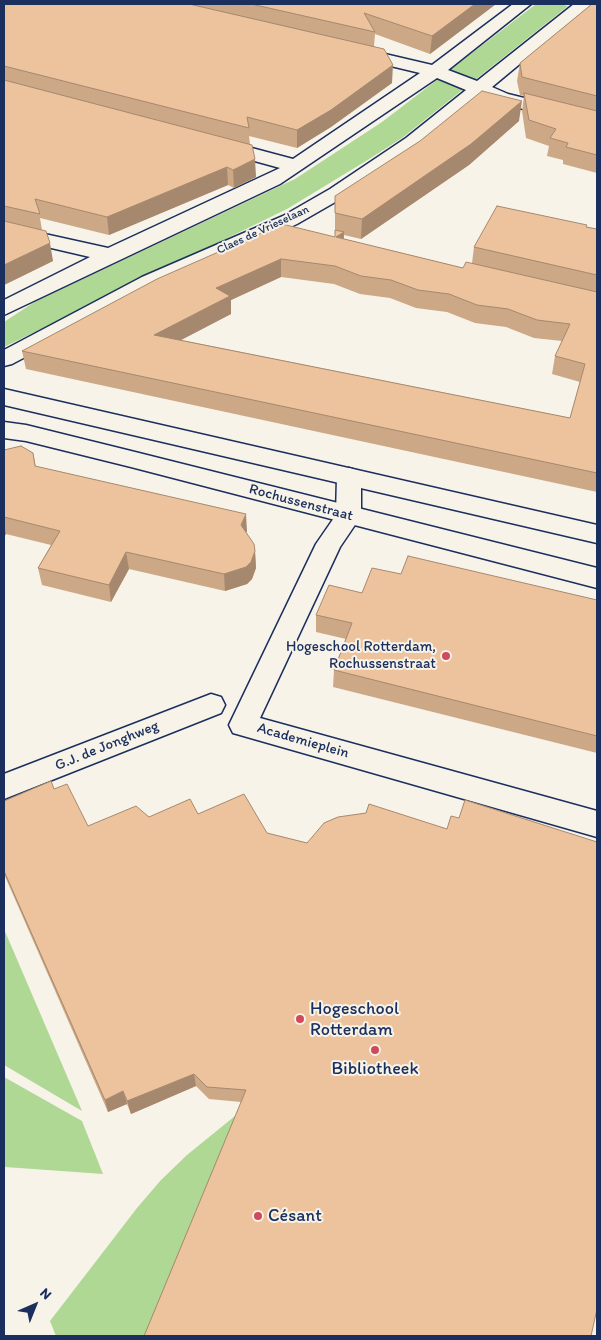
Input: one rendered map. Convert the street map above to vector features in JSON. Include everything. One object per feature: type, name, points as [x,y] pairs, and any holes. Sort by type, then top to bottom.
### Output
[{"type":"street","points":[[4,308],[110,255],[273,180],[435,72],[523,4]]},
{"type":"street","name":"Claes de Vrieselaan","points":[[4,359],[150,282],[290,220],[378,167],[480,89],[584,4]]},
{"type":"street","points":[[340,49],[435,72],[502,98],[597,122]]},
{"type":"street","points":[[198,140],[296,166]]},
{"type":"street","points":[[290,220],[298,232],[308,234]]},
{"type":"street","points":[[4,231],[110,255]]},
{"type":"street","points":[[4,397],[597,534]]},
{"type":"street","name":"Rochussenstraat","points":[[4,430],[26,433],[132,459],[348,516],[597,578]]},
{"type":"street","points":[[348,516],[349,477]]},
{"type":"street","name":"Academieplein","points":[[348,516],[329,544],[243,724],[597,824]]},
{"type":"street","name":"G.J. de Jonghweg","points":[[4,787],[211,704]]},
{"type":"green space","points":[[536,4],[568,6],[402,138],[287,209],[4,347],[4,322],[36,301],[295,179],[382,122]]},
{"type":"green space","points":[[4,929],[82,1111],[4,1065]]},
{"type":"green space","points":[[4,1077],[82,1121],[103,1174],[5,1167]]},
{"type":"green space","points":[[246,1107],[150,1336],[56,1336],[50,1321],[137,1208],[161,1180],[187,1155]]},
{"type":"building","points":[[4,4],[189,4],[384,49],[393,65],[331,110],[297,130],[247,117],[249,128],[4,66]]},
{"type":"building","points":[[251,4],[475,4],[432,36],[364,13],[375,32]]},
{"type":"building","points":[[592,4],[597,4],[597,96],[522,77],[520,63]]},
{"type":"building","points":[[4,80],[252,145],[255,159],[233,170],[227,167],[107,217],[35,199],[40,214],[4,206]]},
{"type":"building","points":[[482,91],[522,101],[471,144],[362,219],[335,213],[335,196],[420,141]]},
{"type":"building","points":[[524,93],[597,111],[597,155],[566,147],[568,143],[550,138],[556,129],[529,120]]},
{"type":"building","points":[[497,206],[587,225],[586,227],[597,229],[597,275],[474,247]]},
{"type":"building","points":[[4,221],[46,231],[50,243],[4,265]]},
{"type":"building","points":[[282,224],[335,237],[335,230],[344,232],[336,237],[463,268],[466,262],[597,292],[597,473],[22,351],[157,279]],"holes":[[[281,259],[335,266],[361,276],[391,280],[418,290],[449,294],[477,305],[508,309],[537,320],[570,324],[555,356],[585,364],[570,418],[154,335],[230,296],[216,288]]]},
{"type":"building","points":[[21,446],[33,453],[35,466],[246,514],[241,525],[254,544],[255,551],[251,562],[246,567],[224,574],[126,552],[109,585],[38,568],[60,531],[4,517],[4,450]]},
{"type":"building","points":[[408,556],[597,600],[597,736],[334,670],[352,623],[316,615],[329,585],[362,593],[372,568],[401,574]]},
{"type":"building","name":"Hogeschool Rotterdam","points":[[51,781],[54,789],[67,784],[88,826],[136,806],[149,817],[190,799],[198,814],[244,794],[267,833],[307,843],[324,823],[338,817],[366,813],[369,804],[447,829],[451,816],[459,818],[465,800],[597,842],[597,1309],[591,1336],[144,1336],[246,1090],[207,1087],[194,1074],[127,1101],[123,1091],[105,1100],[4,871],[4,801]]},
{"type":"place","name":"Hogeschool Rotterdam, Rochussenstraat","points":[[446,656]]},
{"type":"place","name":"Hogeschool Rotterdam","points":[[300,1019]]},
{"type":"place","name":"Bibliotheek","points":[[375,1050]]},
{"type":"place","name":"Césant","points":[[258,1216]]}]
